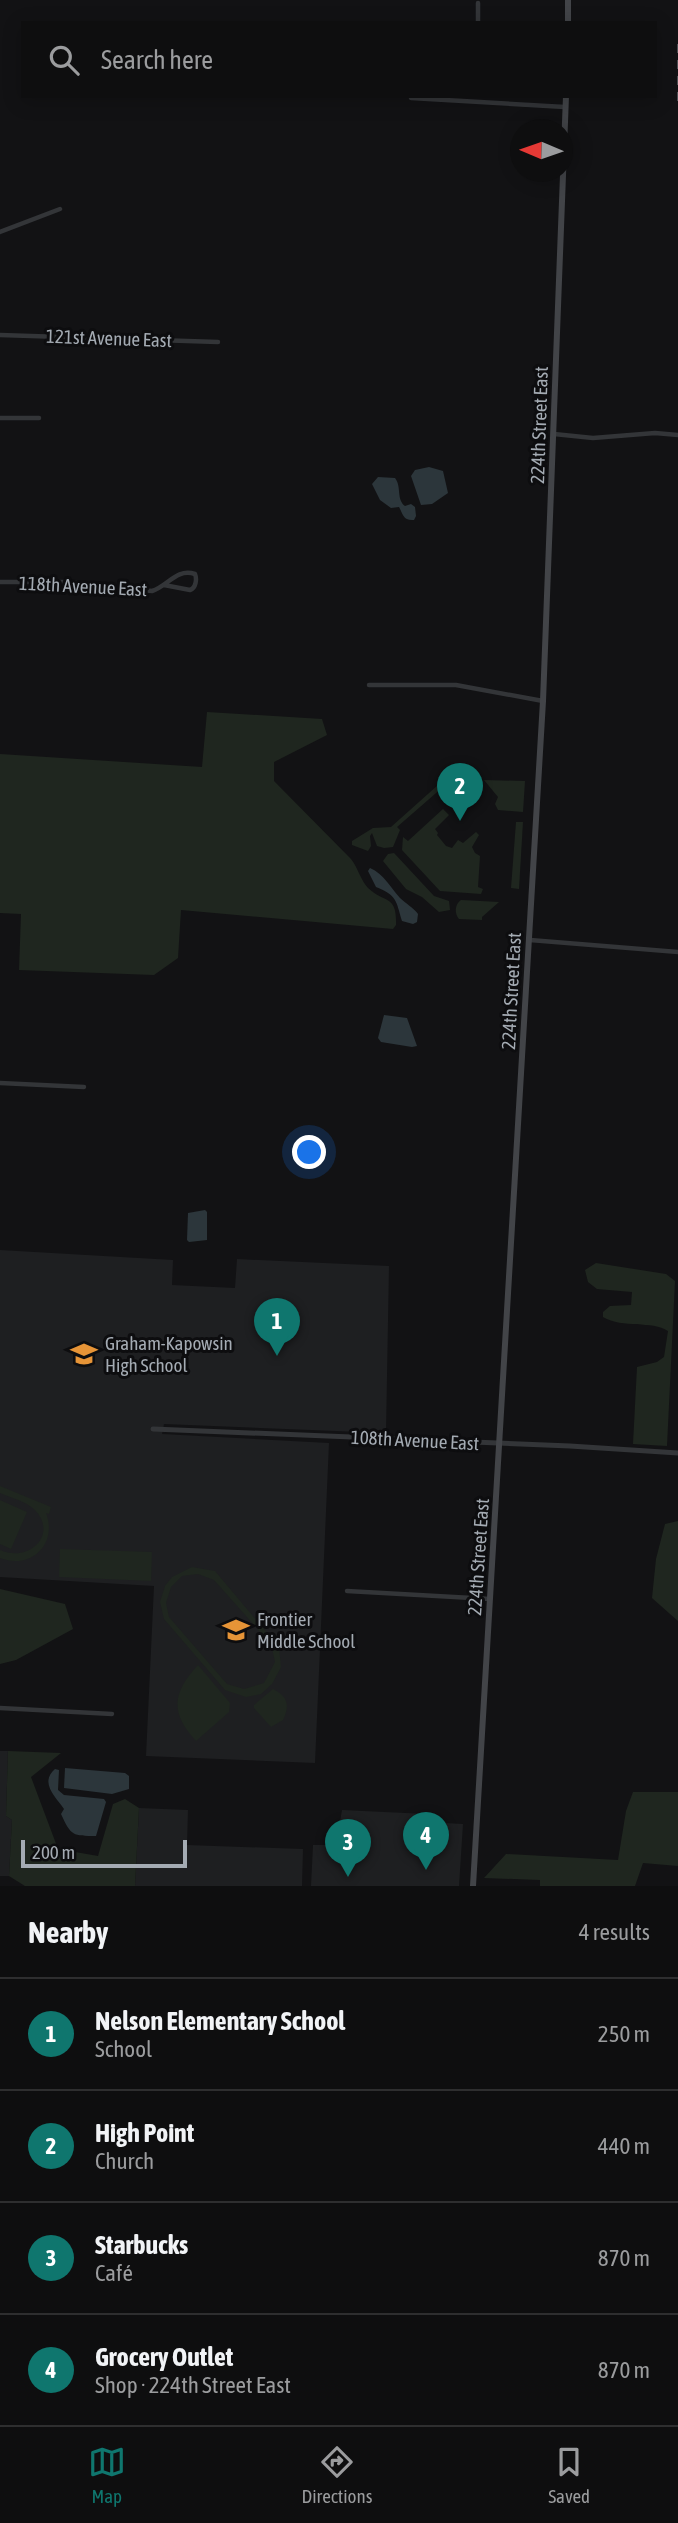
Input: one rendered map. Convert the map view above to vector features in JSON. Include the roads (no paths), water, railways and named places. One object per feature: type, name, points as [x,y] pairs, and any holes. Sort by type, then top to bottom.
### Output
[{"type":"main road","points":[[568,0],[568,21]]},
{"type":"main road","name":"224th Street East","points":[[473,1886],[543,701],[566,98]]},
{"type":"street","points":[[478,3],[478,21]]},
{"type":"street","points":[[411,98],[478,99],[566,107]]},
{"type":"street","points":[[0,232],[60,209]]},
{"type":"street","name":"121st Avenue East","points":[[0,335],[218,342]]},
{"type":"street","points":[[0,418],[39,418]]},
{"type":"street","points":[[554,434],[593,438],[655,433],[678,435]]},
{"type":"street","name":"118th Avenue East","points":[[0,582],[68,582],[152,592],[179,574],[195,574],[195,584],[190,590],[164,585]]},
{"type":"street","points":[[369,685],[456,685],[543,701]]},
{"type":"street","points":[[530,940],[678,951]]},
{"type":"street","points":[[0,1083],[83,1087]]},
{"type":"street","name":"108th Avenue East","points":[[153,1429],[570,1446],[678,1454]]},
{"type":"street","points":[[347,1591],[491,1599]]},
{"type":"street","points":[[0,1708],[112,1714]]},
{"type":"railway","points":[[678,44],[678,106]]},
{"type":"place","name":"High Point","points":[[460,821]]},
{"type":"place","name":"Graham-Kapowsin High School","points":[[84,1354]]},
{"type":"place","name":"Nelson Elementary School","points":[[277,1356]]},
{"type":"place","name":"Frontier Middle School","points":[[236,1630]]},
{"type":"place","name":"Grocery Outlet","points":[[426,1870]]},
{"type":"place","name":"Starbucks","points":[[348,1877]]}]
